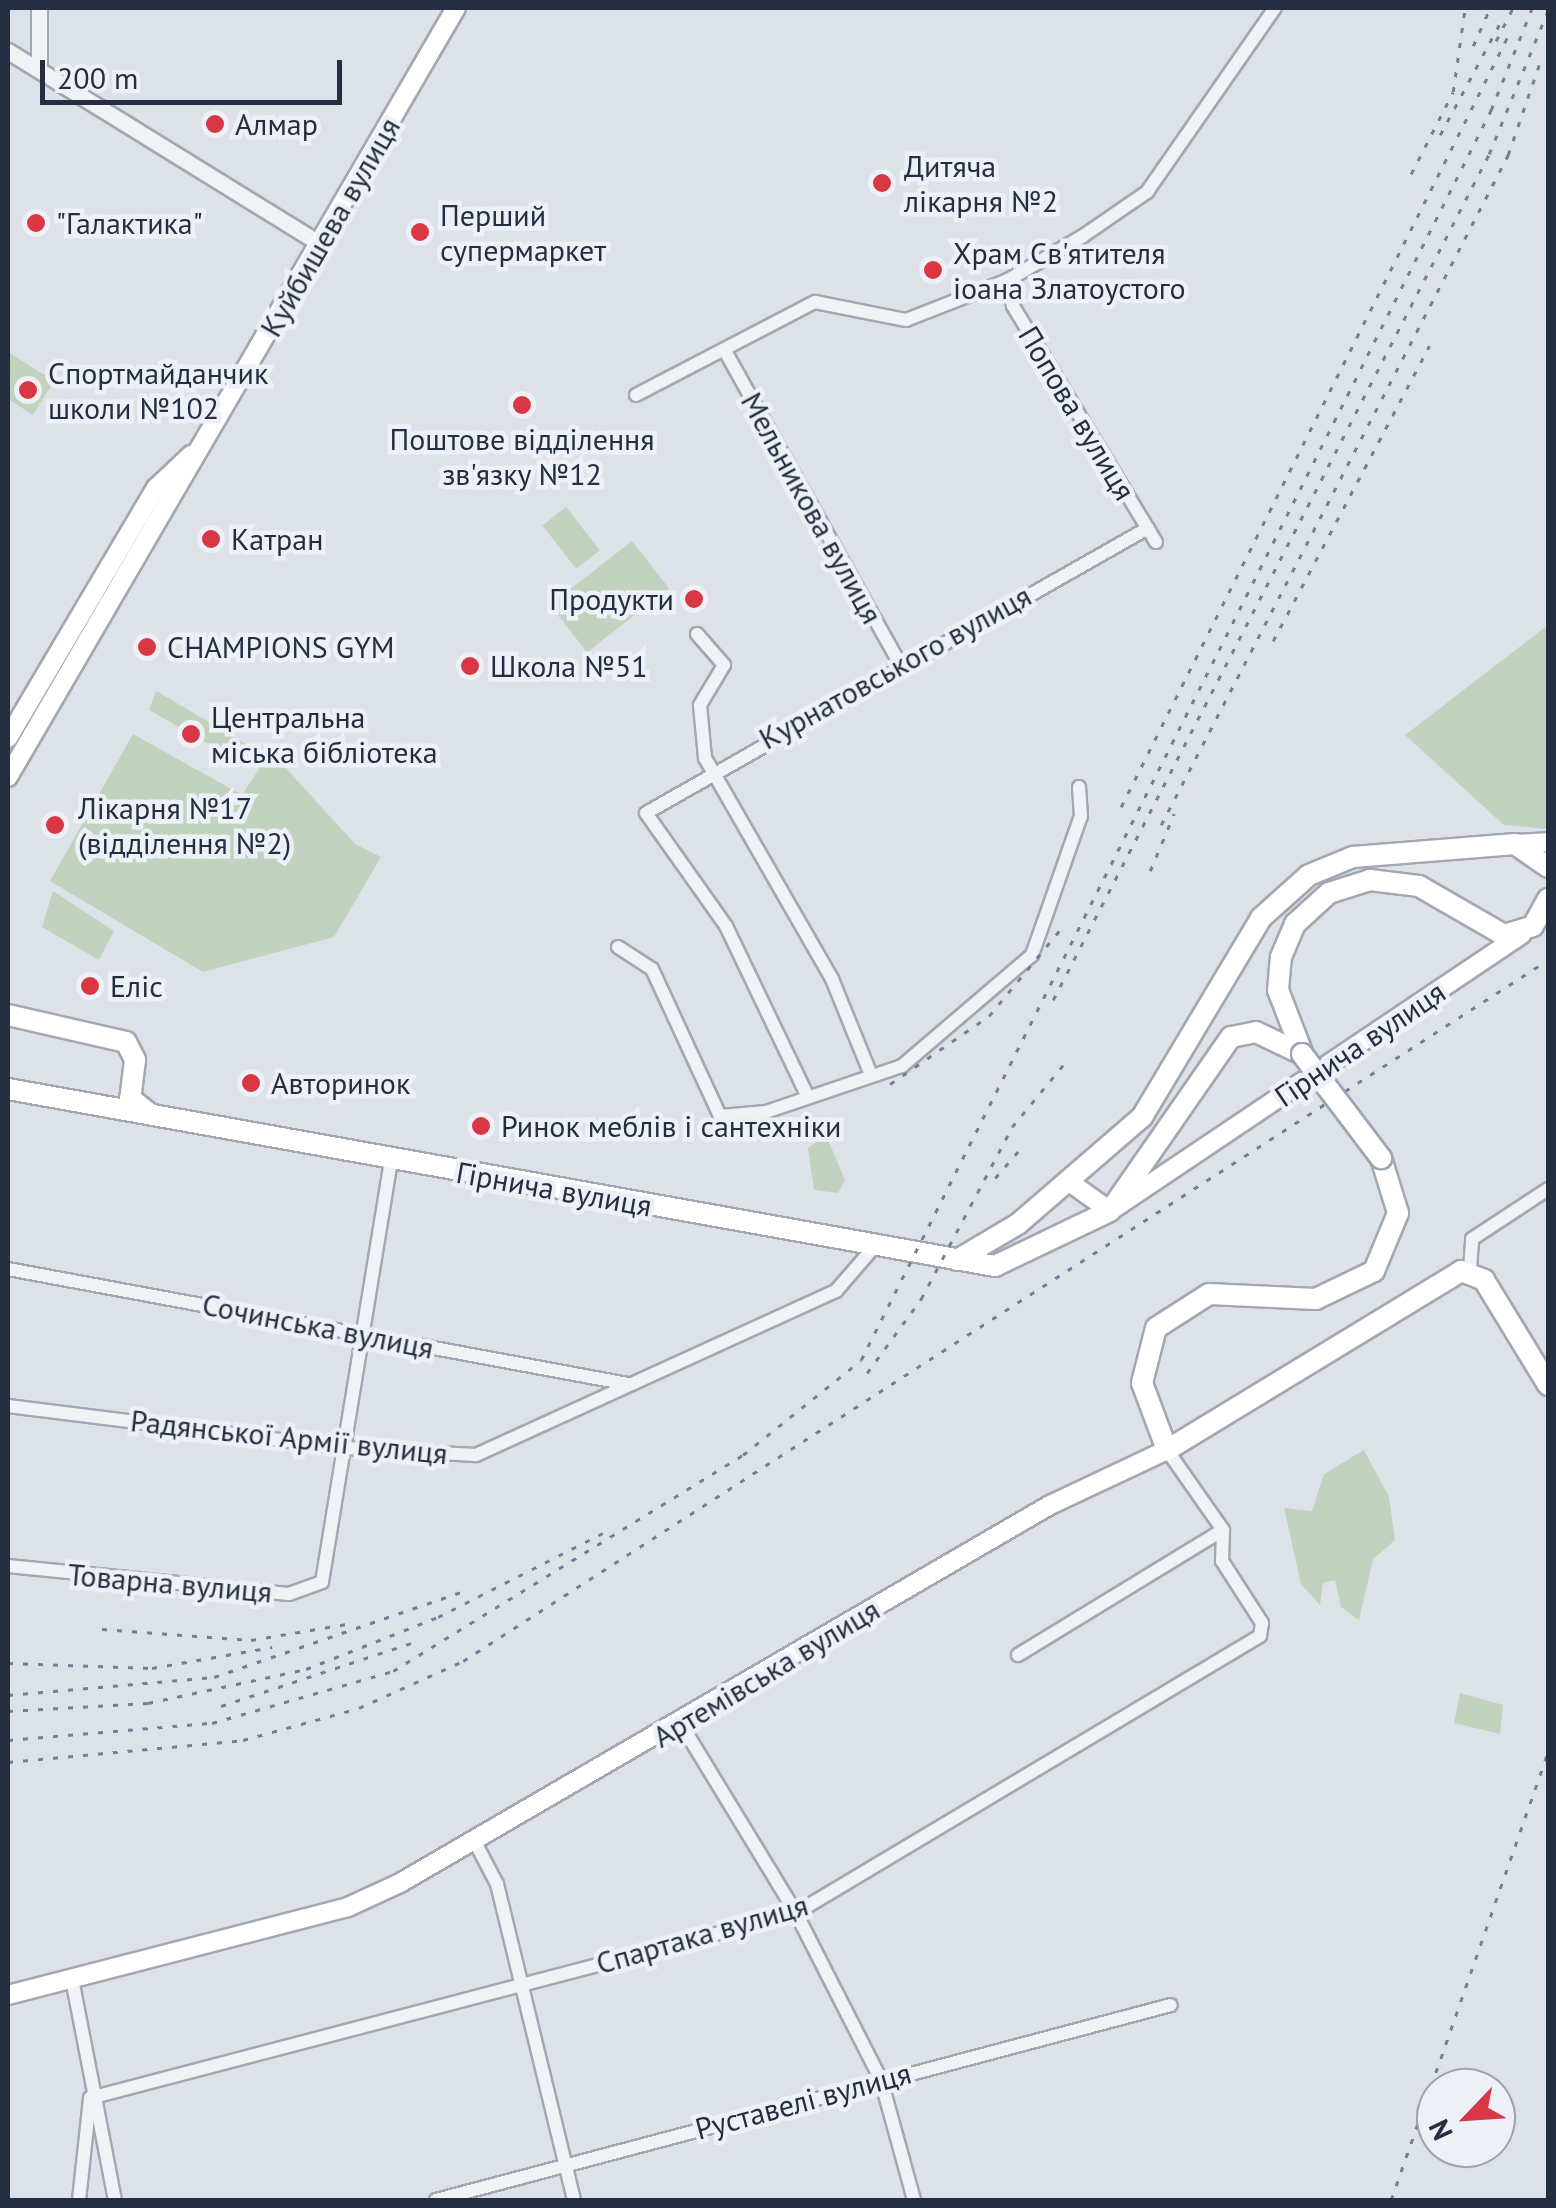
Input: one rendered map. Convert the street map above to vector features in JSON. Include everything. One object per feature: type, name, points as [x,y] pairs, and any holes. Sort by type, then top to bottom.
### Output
[{"type":"main road","name":"Куйбишева вулиця","points":[[8,738],[164,493],[202,444],[321,244],[450,9]]},
{"type":"main road","name":"Куйбишева вулиця","points":[[8,777],[164,493]]},
{"type":"main road","points":[[957,1260],[1068,1181],[1142,1117],[1240,950],[1287,891],[1353,857],[1548,842]]},
{"type":"main road","points":[[1515,844],[1548,868]]},
{"type":"main road","points":[[1167,1450],[1142,1382],[1156,1328],[1209,1294],[1316,1298],[1374,1272],[1398,1213],[1381,1158],[1302,1054],[1278,990],[1281,957],[1295,924],[1328,893],[1370,880],[1419,886],[1491,933],[1535,925],[1548,899]]},
{"type":"main road","name":"Гірнича вулиця","points":[[8,1089],[995,1266],[1024,1258],[1110,1211],[1535,925]]},
{"type":"main road","points":[[8,1015],[126,1042],[135,1060],[130,1088],[134,1104],[152,1116]]},
{"type":"main road","points":[[1068,1181],[1110,1211],[1212,1052],[1256,1032],[1302,1054]]},
{"type":"main road","points":[[102,1106],[130,1088]]},
{"type":"main road","points":[[1477,1275],[1548,1384]]},
{"type":"main road","name":"Артемівська вулиця","points":[[8,1995],[348,1907],[476,1842],[1050,1505],[1167,1450],[1477,1275]]},
{"type":"street","points":[[39,8],[39,69]]},
{"type":"street","points":[[636,396],[814,302],[906,320],[1008,280],[1147,192],[1274,8]]},
{"type":"street","points":[[8,50],[321,244]]},
{"type":"street","name":"Попова вулиця","points":[[1008,280],[1013,306],[1156,542]]},
{"type":"street","name":"Мельникова вулиця","points":[[724,351],[900,664]]},
{"type":"street","name":"Курнатовського вулиця","points":[[806,1093],[726,926],[646,813],[712,770],[1148,528]]},
{"type":"street","points":[[697,634],[724,664],[702,697],[696,728],[712,770],[832,979],[869,1070]]},
{"type":"street","points":[[618,947],[652,969],[720,1116],[766,1112],[869,1070],[910,1062],[1041,939],[1081,816],[1079,787]]},
{"type":"street","name":"Товарна вулиця","points":[[8,1566],[302,1592],[327,1572],[391,1159]]},
{"type":"street","points":[[1477,1275],[1472,1239],[1548,1189]]},
{"type":"street","name":"Радянської Армії вулиця","points":[[8,1406],[346,1448],[476,1455],[538,1434],[628,1384],[836,1291],[874,1247]]},
{"type":"street","name":"Сочинська вулиця","points":[[8,1269],[628,1384]]},
{"type":"street","name":"Спартака вулиця","points":[[90,2098],[796,1913],[1260,1636],[1262,1623],[1222,1561],[1223,1530],[1167,1450]]},
{"type":"street","points":[[1018,1655],[1223,1530]]},
{"type":"street","points":[[681,1724],[796,1913],[881,2080],[914,2200]]},
{"type":"street","points":[[476,1842],[497,1884],[574,2200]]},
{"type":"street","points":[[72,1980],[90,2098],[115,2200]]},
{"type":"street","name":"Руставелі вулиця","points":[[436,2200],[1172,2004]]},
{"type":"street","points":[[79,2200],[90,2098]]},
{"type":"green space","name":"Спортмайданчик школи №102","points":[[8,352],[54,381],[33,415],[8,399]]},
{"type":"green space","points":[[566,507],[600,550],[576,569],[542,525]]},
{"type":"green space","points":[[632,541],[669,588],[587,652],[550,605]]},
{"type":"green space","points":[[1548,625],[1548,829],[1504,825],[1405,735]]},
{"type":"green space","points":[[156,691],[284,766],[355,844],[381,857],[334,937],[203,972],[50,881],[133,734],[242,795],[266,758],[244,764],[149,710]]},
{"type":"green space","points":[[53,891],[114,931],[99,960],[42,927]]},
{"type":"green space","points":[[826,1135],[845,1180],[838,1193],[814,1190],[808,1148]]},
{"type":"green space","points":[[1364,1450],[1389,1497],[1395,1540],[1373,1559],[1359,1620],[1341,1607],[1335,1580],[1323,1583],[1320,1605],[1301,1584],[1284,1508],[1312,1511],[1324,1474]]},
{"type":"green space","points":[[1460,1693],[1503,1705],[1500,1734],[1454,1723]]},
{"type":"railway","points":[[1411,174],[1453,92],[1465,8]]},
{"type":"railway","points":[[1473,46],[1490,8]]},
{"type":"railway","points":[[1496,41],[1513,8]]},
{"type":"railway","points":[[8,1740],[212,1723],[393,1671],[743,1455],[861,1360],[1491,110],[1532,8]]},
{"type":"railway","points":[[1053,1000],[1489,154],[1548,10]]},
{"type":"railway","points":[[1440,135],[1499,25]]},
{"type":"railway","points":[[1121,807],[1511,30]]},
{"type":"railway","points":[[1161,825],[1508,155],[1539,65]]},
{"type":"railway","points":[[1273,641],[1429,346]]},
{"type":"railway","points":[[1150,871],[1174,814]]},
{"type":"railway","points":[[890,1084],[989,1016],[1059,931]]},
{"type":"railway","points":[[8,1762],[243,1740],[359,1708],[463,1661],[1548,960]]},
{"type":"railway","points":[[867,1373],[921,1299],[1012,1127],[1064,1064]]},
{"type":"railway","points":[[995,1178],[1020,1149]]},
{"type":"railway","points":[[8,1711],[148,1703],[306,1669],[438,1617],[603,1533]]},
{"type":"railway","points":[[8,1695],[214,1677],[461,1592]]},
{"type":"railway","points":[[102,1629],[251,1640],[347,1624]]},
{"type":"railway","points":[[221,1706],[411,1643]]},
{"type":"railway","points":[[8,1663],[152,1668],[272,1647]]},
{"type":"railway","points":[[1391,2200],[1548,1752]]},
{"type":"place","name":"Алмар","points":[[215,124]]},
{"type":"place","name":"Дитяча лікарня №2","points":[[882,183]]},
{"type":"place","name":"\"Галактика\"","points":[[36,223]]},
{"type":"place","name":"Перший супермаркет","points":[[420,232]]},
{"type":"place","name":"Храм Св'ятителя іоана Златоустого","points":[[933,270]]},
{"type":"place","name":"Спортмайданчик школи №102","points":[[28,390]]},
{"type":"place","name":"Поштове відділення зв'язку №12","points":[[522,405]]},
{"type":"place","name":"Катран","points":[[211,539]]},
{"type":"place","name":"Продукти","points":[[694,599]]},
{"type":"place","name":"CHAMPIONS GYM","points":[[147,647]]},
{"type":"place","name":"Школа №51","points":[[470,666]]},
{"type":"place","name":"Центральна міська бібліотека","points":[[191,734]]},
{"type":"place","name":"Лікарня №17 (відділення №2)","points":[[55,825]]},
{"type":"place","name":"Еліс","points":[[90,986]]},
{"type":"place","name":"Авторинок","points":[[251,1083]]},
{"type":"place","name":"Ринок меблів і сантехніки","points":[[481,1126]]}]
